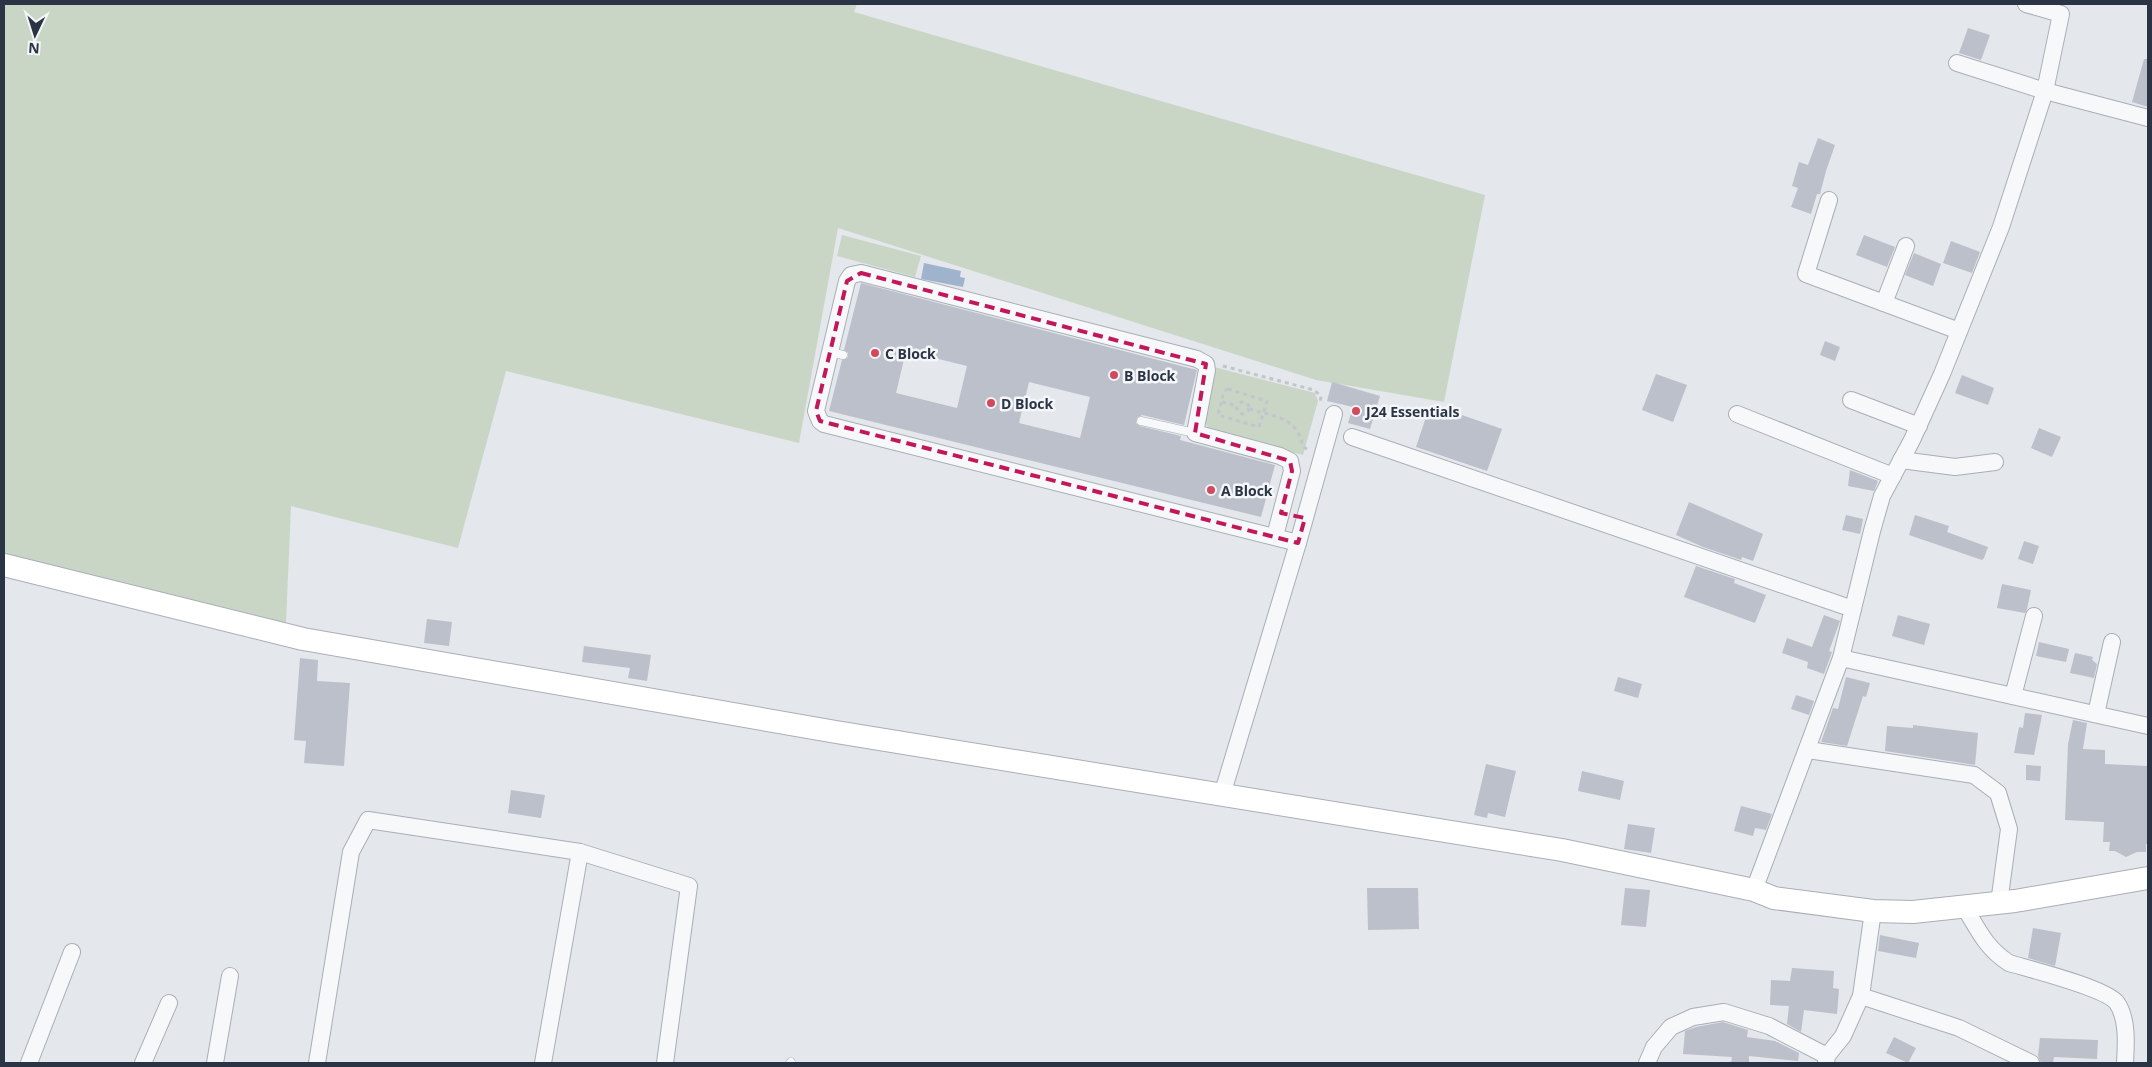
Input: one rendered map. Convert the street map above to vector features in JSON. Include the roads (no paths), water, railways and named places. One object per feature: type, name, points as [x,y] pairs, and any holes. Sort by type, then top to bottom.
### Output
[{"type":"street","points":[[1754,890],[1841,658],[1882,496],[1919,426],[2001,227],[2045,92],[2061,14],[2026,4]]},
{"type":"street","points":[[1957,63],[2045,92],[2148,118]]},
{"type":"street","points":[[1829,200],[1806,274],[1959,331]]},
{"type":"street","points":[[1884,303],[1906,246]]},
{"type":"street","points":[[1275,536],[1292,471],[1290,461],[1280,456],[1195,433],[1207,370],[1206,364],[1197,359],[861,273],[851,275],[847,281],[837,354],[816,411],[820,421],[824,424],[1298,542]]},
{"type":"street","points":[[1852,400],[1919,426]]},
{"type":"street","points":[[1222,794],[1305,518],[1326,412]]},
{"type":"street","points":[[1737,414],[1893,476]]},
{"type":"street","points":[[1352,437],[1853,609]]},
{"type":"street","points":[[1902,460],[1955,466],[1995,462]]},
{"type":"street","points":[[1282,512],[1305,518]]},
{"type":"street","points":[[4,565],[303,639],[836,732],[1562,850],[1754,890],[1774,898],[1873,911],[1913,912],[1965,908],[2148,878]]},
{"type":"street","points":[[2013,696],[2034,616]]},
{"type":"street","points":[[2096,714],[2112,642]]},
{"type":"street","points":[[1841,658],[2148,726]]},
{"type":"street","points":[[1808,750],[1974,775],[1998,793],[2008,829],[1999,903]]},
{"type":"street","points":[[317,1063],[351,852],[368,820],[580,852],[689,886],[665,1063]]},
{"type":"street","points":[[543,1063],[580,852]]},
{"type":"street","points":[[1965,908],[1988,947],[2009,963],[2102,992],[2116,1002],[2124,1023],[2125,1063]]},
{"type":"street","points":[[1647,1063],[1654,1047],[1671,1027],[1693,1017],[1724,1012],[1768,1026],[1827,1060],[1843,1036],[1861,996],[1873,911]]},
{"type":"street","points":[[29,1063],[72,952]]},
{"type":"street","points":[[215,1063],[230,976]]},
{"type":"street","points":[[1861,996],[1959,1028],[2031,1063]]},
{"type":"street","points":[[143,1063],[168,1003]]},
{"type":"lane","points":[[1141,421],[1195,433]]},
{"type":"water","points":[[924,263],[961,271],[960,277],[965,278],[963,287],[921,279]]},
{"type":"place","name":"C Block","points":[[875,353]]},
{"type":"place","name":"B Block","points":[[1114,375]]},
{"type":"place","name":"D Block","points":[[991,403]]},
{"type":"place","name":"J24 Essentials","points":[[1356,411]]},
{"type":"place","name":"A Block","points":[[1211,490]]}]
